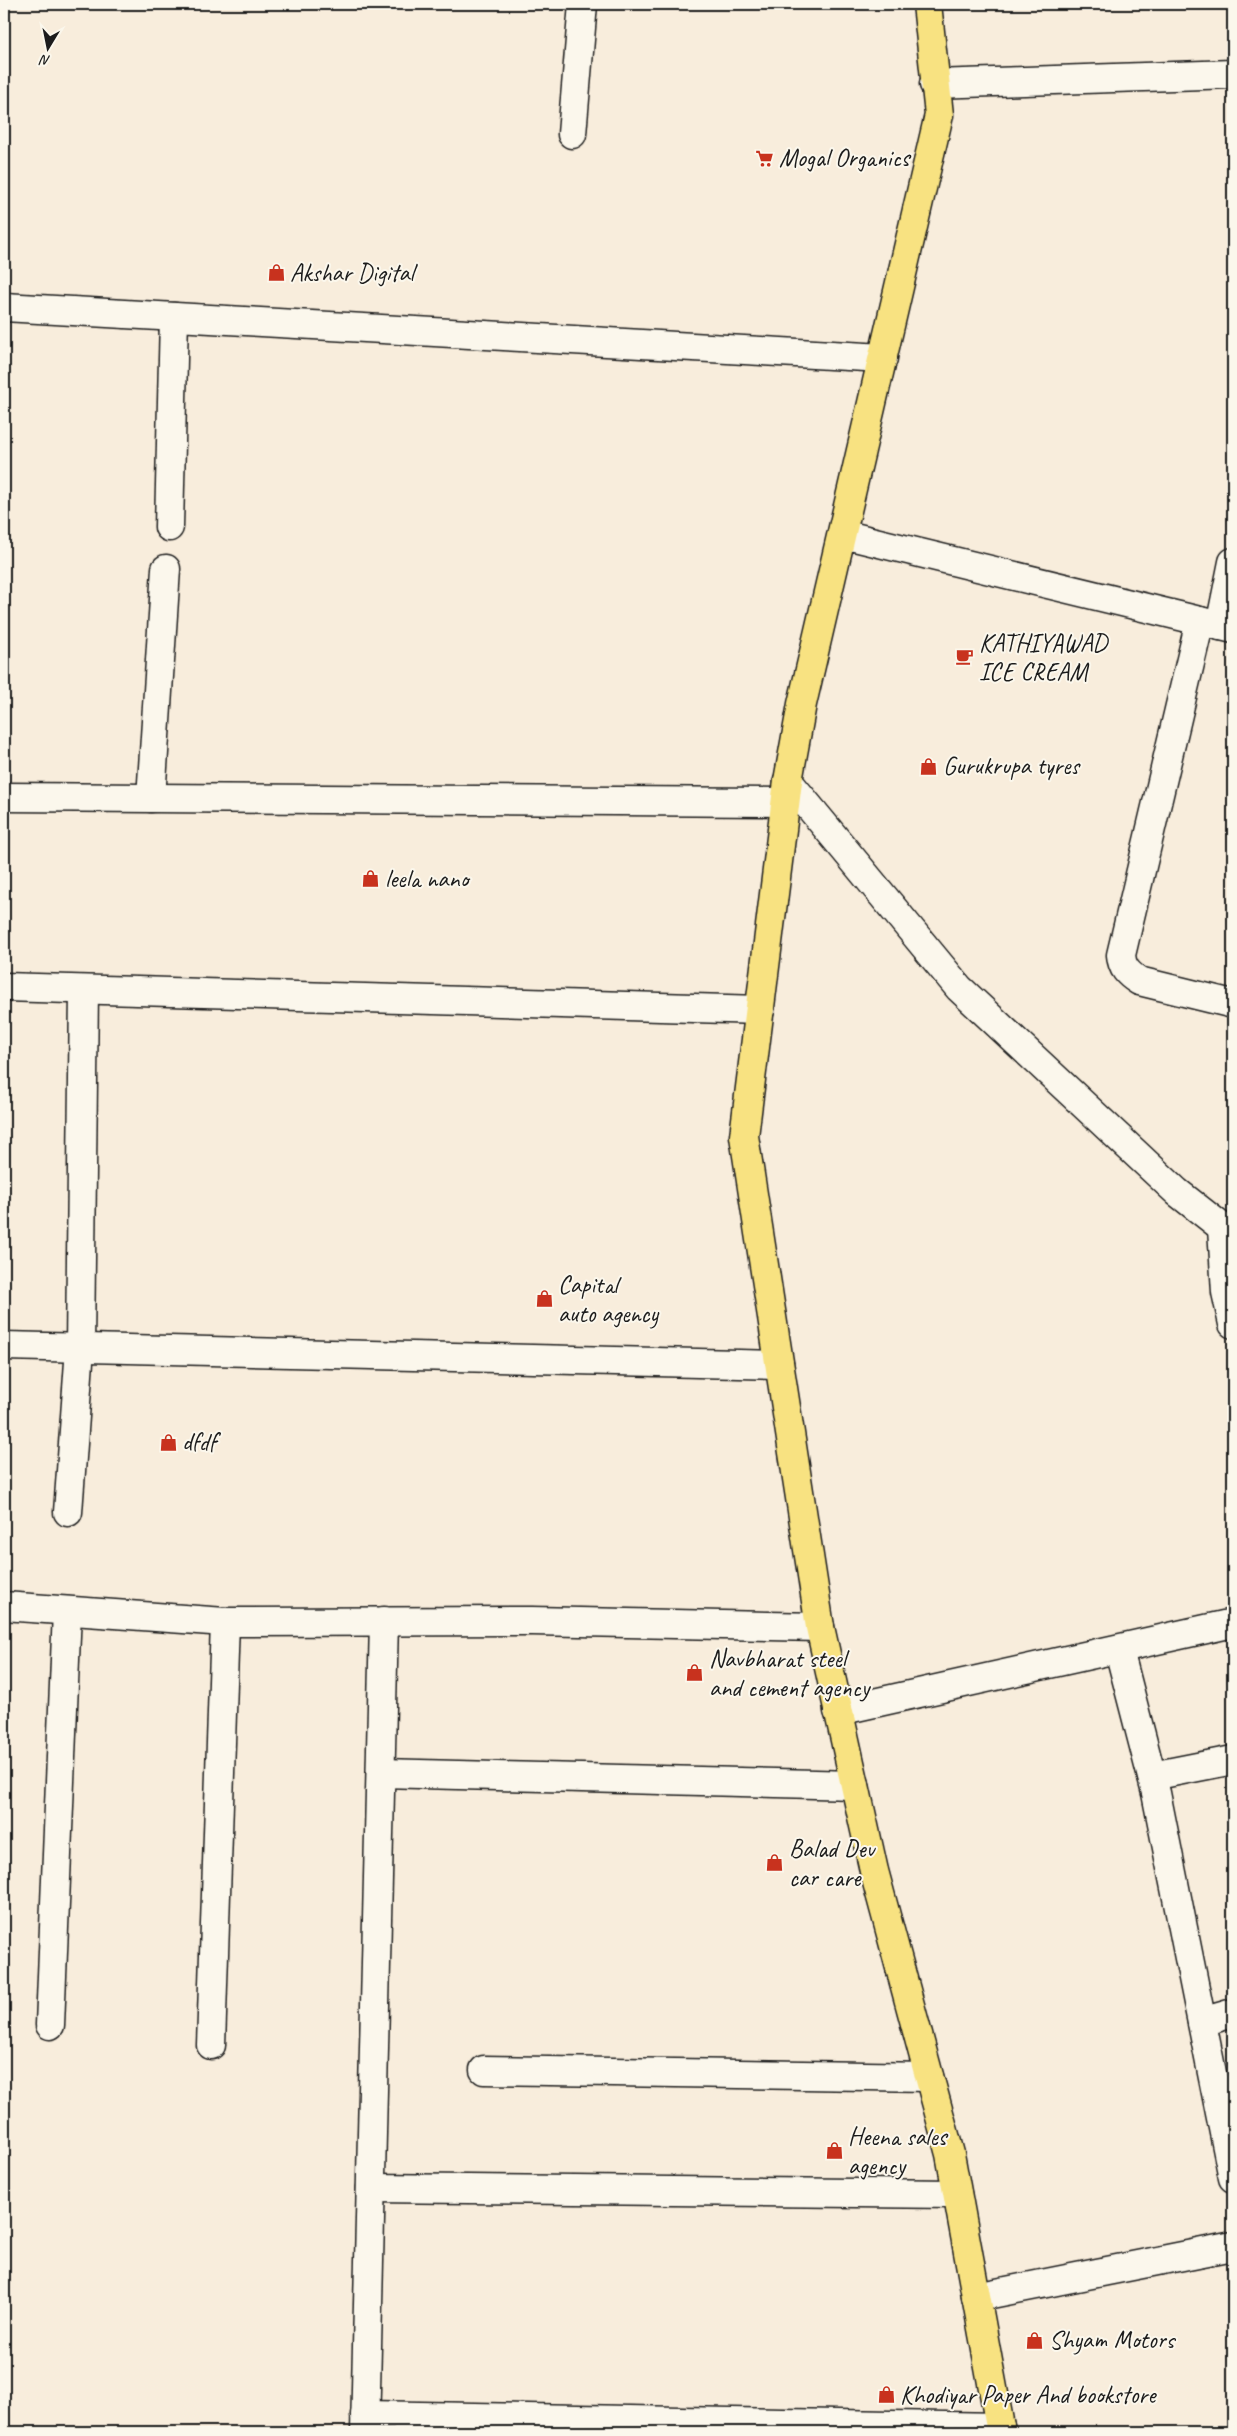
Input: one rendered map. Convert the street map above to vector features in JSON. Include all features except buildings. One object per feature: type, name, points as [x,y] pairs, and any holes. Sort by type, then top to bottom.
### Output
[{"type":"highway","points":[[927,4],[934,84],[939,115],[802,704],[787,791],[744,1136],[820,1627],[874,1871],[950,2154],[1001,2430]]},
{"type":"street","points":[[572,134],[584,4]]},
{"type":"street","points":[[934,84],[1233,74]]},
{"type":"street","points":[[4,307],[882,358]]},
{"type":"street","points":[[169,527],[174,317]]},
{"type":"street","points":[[842,534],[1218,625]]},
{"type":"street","points":[[1233,562],[1218,625],[1120,955],[1128,975],[1139,981],[1233,1004]]},
{"type":"street","points":[[151,798],[166,569]]},
{"type":"street","points":[[4,797],[151,798],[787,791],[959,988],[1177,1192],[1228,1232],[1226,1292],[1233,1324]]},
{"type":"street","points":[[4,987],[760,1010]]},
{"type":"street","points":[[68,1512],[80,1348],[84,990]]},
{"type":"street","points":[[4,1346],[780,1364]]},
{"type":"street","points":[[4,1606],[225,1622],[542,1621],[820,1627]]},
{"type":"street","points":[[50,2025],[67,1611]]},
{"type":"street","points":[[384,1621],[365,2424],[1001,2430]]},
{"type":"street","points":[[211,2045],[225,1622]]},
{"type":"street","points":[[838,1711],[1119,1650],[1233,1623]]},
{"type":"street","points":[[1119,1650],[1152,1776],[1233,2178]]},
{"type":"street","points":[[1152,1776],[1233,1760]]},
{"type":"street","points":[[381,1773],[855,1785]]},
{"type":"street","points":[[1202,2022],[1233,2014]]},
{"type":"street","points":[[484,2070],[929,2077]]},
{"type":"street","points":[[371,2188],[957,2194]]},
{"type":"street","points":[[976,2297],[1233,2246]]},
{"type":"place","name":"Mogal Organics","points":[[765,158]]},
{"type":"place","name":"Akshar Digital","points":[[276,273]]},
{"type":"place","name":"KATHIYAWAD ICE CREAM","points":[[965,657]]},
{"type":"place","name":"Gurukrupa tyres","points":[[929,766]]},
{"type":"place","name":"leela nano","points":[[371,879]]},
{"type":"place","name":"Capital auto agency","points":[[544,1299]]},
{"type":"place","name":"dfdf","points":[[168,1442]]},
{"type":"place","name":"Navbharat steel and cement agency","points":[[695,1673]]},
{"type":"place","name":"Balad Dev car care","points":[[775,1863]]},
{"type":"place","name":"Heena sales agency","points":[[834,2151]]},
{"type":"place","name":"Shyam Motors","points":[[1035,2340]]},
{"type":"place","name":"Khodiyar Paper And bookstore","points":[[886,2395]]}]
